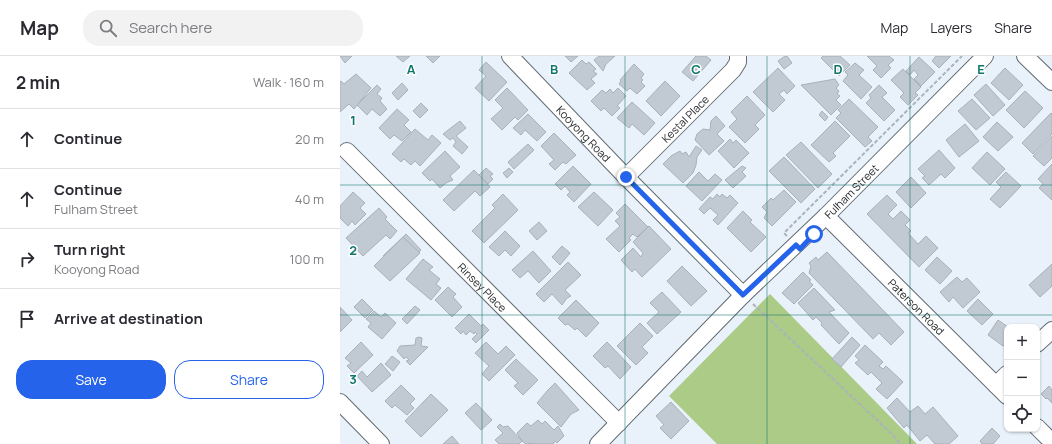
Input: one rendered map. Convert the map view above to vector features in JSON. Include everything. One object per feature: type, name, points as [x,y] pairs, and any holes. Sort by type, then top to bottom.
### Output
[{"type":"street","name":"Kooyong Road","points":[[510,56],[626,177],[743,295]]},
{"type":"street","name":"Kestal Place","points":[[626,177],[733,70],[738,62],[738,56]]},
{"type":"street","name":"Fulham Street","points":[[598,444],[743,295],[826,216],[986,56]]},
{"type":"street","points":[[1025,56],[1052,82]]},
{"type":"street","name":"Rinsey Place","points":[[347,151],[619,424]]},
{"type":"street","name":"Paterson Road","points":[[826,216],[1001,379]]},
{"type":"street","points":[[1040,341],[1052,330]]},
{"type":"street","points":[[340,402],[381,444]]},
{"type":"street","points":[[1040,429],[1052,442]]},
{"type":"path","points":[[796,245],[784,233],[962,56]]},
{"type":"path","points":[[743,295],[889,431],[900,444]]},
{"type":"green space","points":[[770,294],[917,444],[717,444],[669,396]]},
{"type":"building","points":[[340,56],[352,56],[345,63]]},
{"type":"building","points":[[396,56],[410,56],[403,62]]},
{"type":"building","points":[[426,56],[440,56],[433,63]]},
{"type":"building","points":[[565,56],[578,56],[571,62]]},
{"type":"building","points":[[599,56],[615,56],[606,64],[603,71],[594,60]]},
{"type":"building","points":[[696,56],[706,56],[711,60],[693,81],[682,72]]},
{"type":"building","points":[[787,56],[792,63],[784,69],[778,61]]},
{"type":"building","points":[[823,56],[840,56],[850,65],[839,76],[821,58]]},
{"type":"building","points":[[867,56],[889,56],[894,60],[888,65],[891,68],[881,78],[873,70],[877,66]]},
{"type":"building","points":[[936,56],[951,56],[939,68],[932,61]]},
{"type":"building","points":[[919,57],[935,72],[921,86],[914,79],[918,75],[914,70],[910,75],[906,71]]},
{"type":"building","points":[[582,60],[586,64],[589,62],[596,69],[593,71],[597,74],[591,79],[595,83],[587,90],[569,73]]},
{"type":"building","points":[[486,62],[507,82],[489,101],[475,88],[486,76],[479,70]]},
{"type":"building","points":[[855,63],[864,70],[859,75],[872,87],[861,99],[843,81],[848,75],[845,72]]},
{"type":"building","points":[[634,64],[644,74],[641,78],[643,80],[641,82],[645,86],[637,94],[630,88],[627,91],[619,84],[621,81],[620,80]]},
{"type":"building","points":[[778,68],[795,86],[787,94],[784,90],[779,94],[785,100],[773,112],[753,92]]},
{"type":"building","points":[[1005,68],[1023,85],[1009,100],[991,83]]},
{"type":"building","points":[[903,69],[921,87],[915,93],[918,95],[908,105],[900,97],[904,93],[891,80]]},
{"type":"building","points":[[356,74],[371,88],[354,109],[349,104],[340,112],[340,82],[341,81],[344,84]]},
{"type":"building","points":[[835,79],[839,85],[836,88],[839,91],[837,94],[840,96],[836,100],[841,105],[831,115],[801,85]]},
{"type":"building","points":[[665,81],[680,96],[661,116],[646,101]]},
{"type":"building","points":[[402,83],[408,90],[398,100],[392,93]]},
{"type":"building","points":[[986,84],[1005,105],[993,116],[974,95]]},
{"type":"building","points":[[377,85],[381,89],[377,94],[382,98],[380,101],[387,109],[380,116],[372,109],[367,115],[357,105]]},
{"type":"building","points":[[879,85],[887,93],[882,97],[895,110],[884,121],[866,103],[871,98],[869,95]]},
{"type":"building","points":[[507,88],[528,110],[518,120],[515,117],[502,130],[491,119],[503,108],[495,100]]},
{"type":"building","points":[[618,88],[626,96],[617,106],[620,108],[612,116],[604,108],[601,111],[591,101],[602,90],[606,93],[610,89],[613,93]]},
{"type":"building","points":[[1025,91],[1043,108],[1024,128],[1006,110]]},
{"type":"building","points":[[747,96],[765,115],[755,125],[759,129],[745,143],[729,127],[737,119],[731,112]]},
{"type":"building","points":[[849,99],[878,127],[868,137],[872,141],[865,147],[836,118],[841,113],[838,110]]},
{"type":"building","points":[[972,99],[990,118],[976,130],[958,111]]},
{"type":"building","points":[[632,102],[655,123],[644,135],[632,124],[629,128],[617,118]]},
{"type":"building","points":[[421,103],[428,110],[420,118],[413,111]]},
{"type":"building","points":[[397,109],[409,120],[404,125],[411,132],[402,141],[394,135],[390,139],[379,128]]},
{"type":"building","points":[[822,111],[828,117],[825,121],[819,115]]},
{"type":"building","points":[[1051,113],[1052,134],[1033,154],[1022,143]]},
{"type":"building","points":[[528,114],[546,132],[537,141],[525,130],[521,135],[513,128]]},
{"type":"building","points":[[716,116],[725,126],[717,134],[724,141],[709,155],[695,140],[697,134],[703,129],[710,130],[711,121]]},
{"type":"building","points":[[460,121],[466,128],[456,136],[468,147],[462,154],[453,146],[456,142],[453,138],[450,140],[443,134]]},
{"type":"building","points":[[835,121],[850,136],[833,153],[836,156],[829,162],[811,145]]},
{"type":"building","points":[[997,122],[1013,137],[998,151],[983,137]]},
{"type":"building","points":[[965,124],[979,141],[959,157],[946,140]]},
{"type":"building","points":[[415,129],[428,140],[432,135],[441,143],[420,166],[415,161],[411,165],[404,159],[401,162],[392,154]]},
{"type":"building","points":[[554,133],[576,155],[566,164],[563,162],[555,170],[549,164],[554,160],[541,146]]},
{"type":"building","points":[[1052,136],[1052,158],[1044,166],[1033,156]]},
{"type":"building","points":[[730,139],[733,143],[736,140],[749,153],[734,168],[718,151]]},
{"type":"building","points":[[801,142],[832,174],[818,188],[786,155]]},
{"type":"building","points":[[528,144],[534,150],[514,169],[508,162]]},
{"type":"building","points":[[696,146],[702,150],[697,157],[693,173],[683,183],[663,164],[671,156],[680,151],[682,154],[686,152],[689,157]]},
{"type":"building","points":[[939,150],[955,168],[945,178],[941,174],[929,185],[922,178],[925,176],[918,169]]},
{"type":"building","points":[[445,151],[460,167],[450,176],[453,180],[440,188],[432,179],[430,181],[422,173]]},
{"type":"building","points":[[987,152],[1005,169],[990,185],[972,168]]},
{"type":"building","points":[[784,157],[815,189],[801,203],[769,171]]},
{"type":"building","points":[[1052,164],[1052,200],[1039,188],[1043,184],[1038,179]]},
{"type":"building","points":[[573,166],[591,184],[574,202],[567,195],[570,192],[565,186],[561,190],[555,184]]},
{"type":"building","points":[[742,166],[746,168],[742,172],[746,176],[733,188],[725,180]]},
{"type":"building","points":[[486,168],[493,174],[490,176],[493,179],[488,184],[479,175]]},
{"type":"building","points":[[509,168],[513,172],[507,178],[503,173]]},
{"type":"building","points":[[474,170],[490,187],[480,196],[475,191],[454,211],[443,200]]},
{"type":"building","points":[[699,172],[708,181],[715,174],[722,180],[702,201],[686,186]]},
{"type":"building","points":[[1006,172],[1021,186],[1000,208],[990,199],[1001,187],[996,182]]},
{"type":"building","points":[[911,177],[926,193],[911,208],[896,192]]},
{"type":"building","points":[[784,190],[796,202],[772,226],[764,218],[767,212],[762,207],[771,198],[773,200]]},
{"type":"building","points":[[353,192],[365,203],[360,208],[366,214],[355,225],[352,221],[348,226],[340,218],[340,206]]},
{"type":"building","points":[[594,192],[613,210],[598,226],[578,207]]},
{"type":"building","points":[[503,194],[518,210],[484,243],[472,231],[495,208],[492,205]]},
{"type":"building","points":[[717,194],[720,197],[722,194],[727,198],[730,195],[738,203],[718,225],[713,220],[718,215],[710,208],[704,214],[699,209],[710,197],[713,199]]},
{"type":"building","points":[[887,195],[897,205],[888,214],[893,219],[901,211],[910,220],[905,225],[911,231],[908,233],[918,244],[926,236],[938,248],[919,267],[867,214]]},
{"type":"building","points":[[625,204],[648,227],[637,237],[633,234],[629,238],[631,240],[619,252],[606,239],[620,226],[615,221],[620,217],[616,213]]},
{"type":"building","points":[[379,208],[387,217],[385,219],[397,231],[390,239],[386,235],[363,256],[346,238]]},
{"type":"building","points":[[743,211],[752,220],[750,222],[766,237],[751,252],[727,228]]},
{"type":"building","points":[[539,222],[547,231],[537,240],[529,231]]},
{"type":"building","points":[[649,226],[671,249],[642,277],[635,269],[632,272],[621,260],[633,248],[641,257],[643,253],[633,242]]},
{"type":"building","points":[[505,231],[520,246],[511,256],[505,250],[499,256],[489,247]]},
{"type":"building","points":[[406,234],[421,250],[397,272],[383,256]]},
{"type":"building","points":[[403,237],[420,253],[390,281],[374,266]]},
{"type":"building","points":[[562,246],[570,253],[560,265],[552,257]]},
{"type":"building","points":[[533,251],[551,271],[539,283],[528,271],[520,278],[512,270]]},
{"type":"building","points":[[827,252],[904,332],[891,345],[879,333],[873,339],[809,273],[811,266],[809,263],[816,257],[818,260]]},
{"type":"building","points":[[937,257],[952,271],[940,284],[925,270]]},
{"type":"building","points":[[423,259],[433,267],[429,270],[440,279],[436,284],[441,288],[431,300],[406,279]]},
{"type":"building","points":[[568,262],[581,275],[565,290],[571,296],[567,298],[562,305],[552,294],[544,302],[536,294]]},
{"type":"building","points":[[1052,264],[1052,286],[1040,297],[1029,285]]},
{"type":"building","points":[[682,266],[707,291],[691,306],[667,281]]},
{"type":"building","points":[[803,272],[811,280],[809,281],[813,285],[794,304],[782,293]]},
{"type":"building","points":[[957,277],[962,282],[967,278],[980,292],[963,308],[953,297],[949,302],[940,292]]},
{"type":"building","points":[[448,287],[456,294],[453,297],[462,307],[452,317],[435,300]]},
{"type":"building","points":[[814,288],[835,310],[829,312],[849,333],[839,344],[821,325],[822,323],[816,317],[813,320],[798,303]]},
{"type":"building","points":[[662,292],[681,312],[657,334],[647,323],[659,312],[650,303]]},
{"type":"building","points":[[362,299],[373,310],[365,318],[354,307]]},
{"type":"building","points":[[978,299],[993,314],[982,325],[967,311]]},
{"type":"building","points":[[576,300],[599,323],[586,337],[577,328],[575,330],[568,324],[565,325],[558,318]]},
{"type":"building","points":[[415,306],[420,310],[407,324],[402,319]]},
{"type":"building","points":[[340,307],[352,320],[340,332]]},
{"type":"building","points":[[374,311],[381,317],[385,313],[396,323],[382,339],[368,327],[371,323],[366,319]]},
{"type":"building","points":[[469,314],[481,326],[483,324],[489,330],[476,343],[472,339],[477,334],[475,332],[474,334],[470,331],[466,335],[463,331],[461,334],[455,328]]},
{"type":"building","points":[[998,320],[1004,324],[1003,346],[988,335]]},
{"type":"building","points":[[640,323],[653,336],[642,347],[648,353],[636,365],[617,346]]},
{"type":"building","points":[[852,337],[860,345],[841,367],[832,359]]},
{"type":"building","points":[[416,338],[422,338],[421,346],[428,347],[410,365],[406,361],[409,360],[406,357],[404,359],[397,351],[400,346],[415,345]]},
{"type":"building","points":[[361,342],[373,355],[354,373],[347,366],[351,363],[345,358]]},
{"type":"building","points":[[486,342],[498,354],[506,346],[515,355],[489,381],[482,374],[489,366],[475,353]]},
{"type":"building","points":[[607,342],[631,367],[620,379],[608,366],[605,368],[593,356]]},
{"type":"building","points":[[865,345],[883,362],[879,366],[883,369],[886,366],[903,382],[887,399],[876,389],[882,383],[871,372],[868,375],[855,363],[859,360],[855,356]]},
{"type":"building","points":[[392,356],[400,362],[393,371],[385,364]]},
{"type":"building","points":[[516,359],[538,380],[523,395],[514,386],[518,383],[505,370]]},
{"type":"building","points":[[381,363],[391,375],[372,392],[357,376],[362,371],[367,377]]},
{"type":"building","points":[[555,383],[579,410],[571,414],[561,427],[537,403]]},
{"type":"building","points":[[401,385],[415,399],[410,404],[414,408],[407,415],[395,405],[392,408],[385,401]]},
{"type":"building","points":[[1049,386],[1052,390],[1052,403],[1041,394]]},
{"type":"building","points":[[431,394],[448,410],[421,437],[405,421]]},
{"type":"building","points":[[897,398],[910,412],[918,406],[925,414],[933,407],[958,436],[949,444],[935,444],[927,435],[920,441],[907,425],[904,428],[887,408]]},
{"type":"building","points":[[671,402],[689,421],[671,439],[660,428],[664,425],[656,416]]},
{"type":"building","points":[[476,403],[492,420],[481,430],[465,413]]},
{"type":"building","points":[[538,420],[542,424],[545,421],[554,430],[558,426],[564,436],[557,443],[555,441],[553,444],[526,444],[517,433],[527,423],[531,426]]},
{"type":"building","points":[[500,424],[503,427],[508,426],[522,441],[519,444],[499,444],[495,440],[503,433],[497,427]]},
{"type":"building","points":[[992,428],[1000,436],[993,444],[982,444],[980,441]]},
{"type":"building","points":[[452,436],[459,444],[443,444]]},
{"type":"route","points":[[626,177],[743,295],[796,245],[800,249],[814,234]]}]
